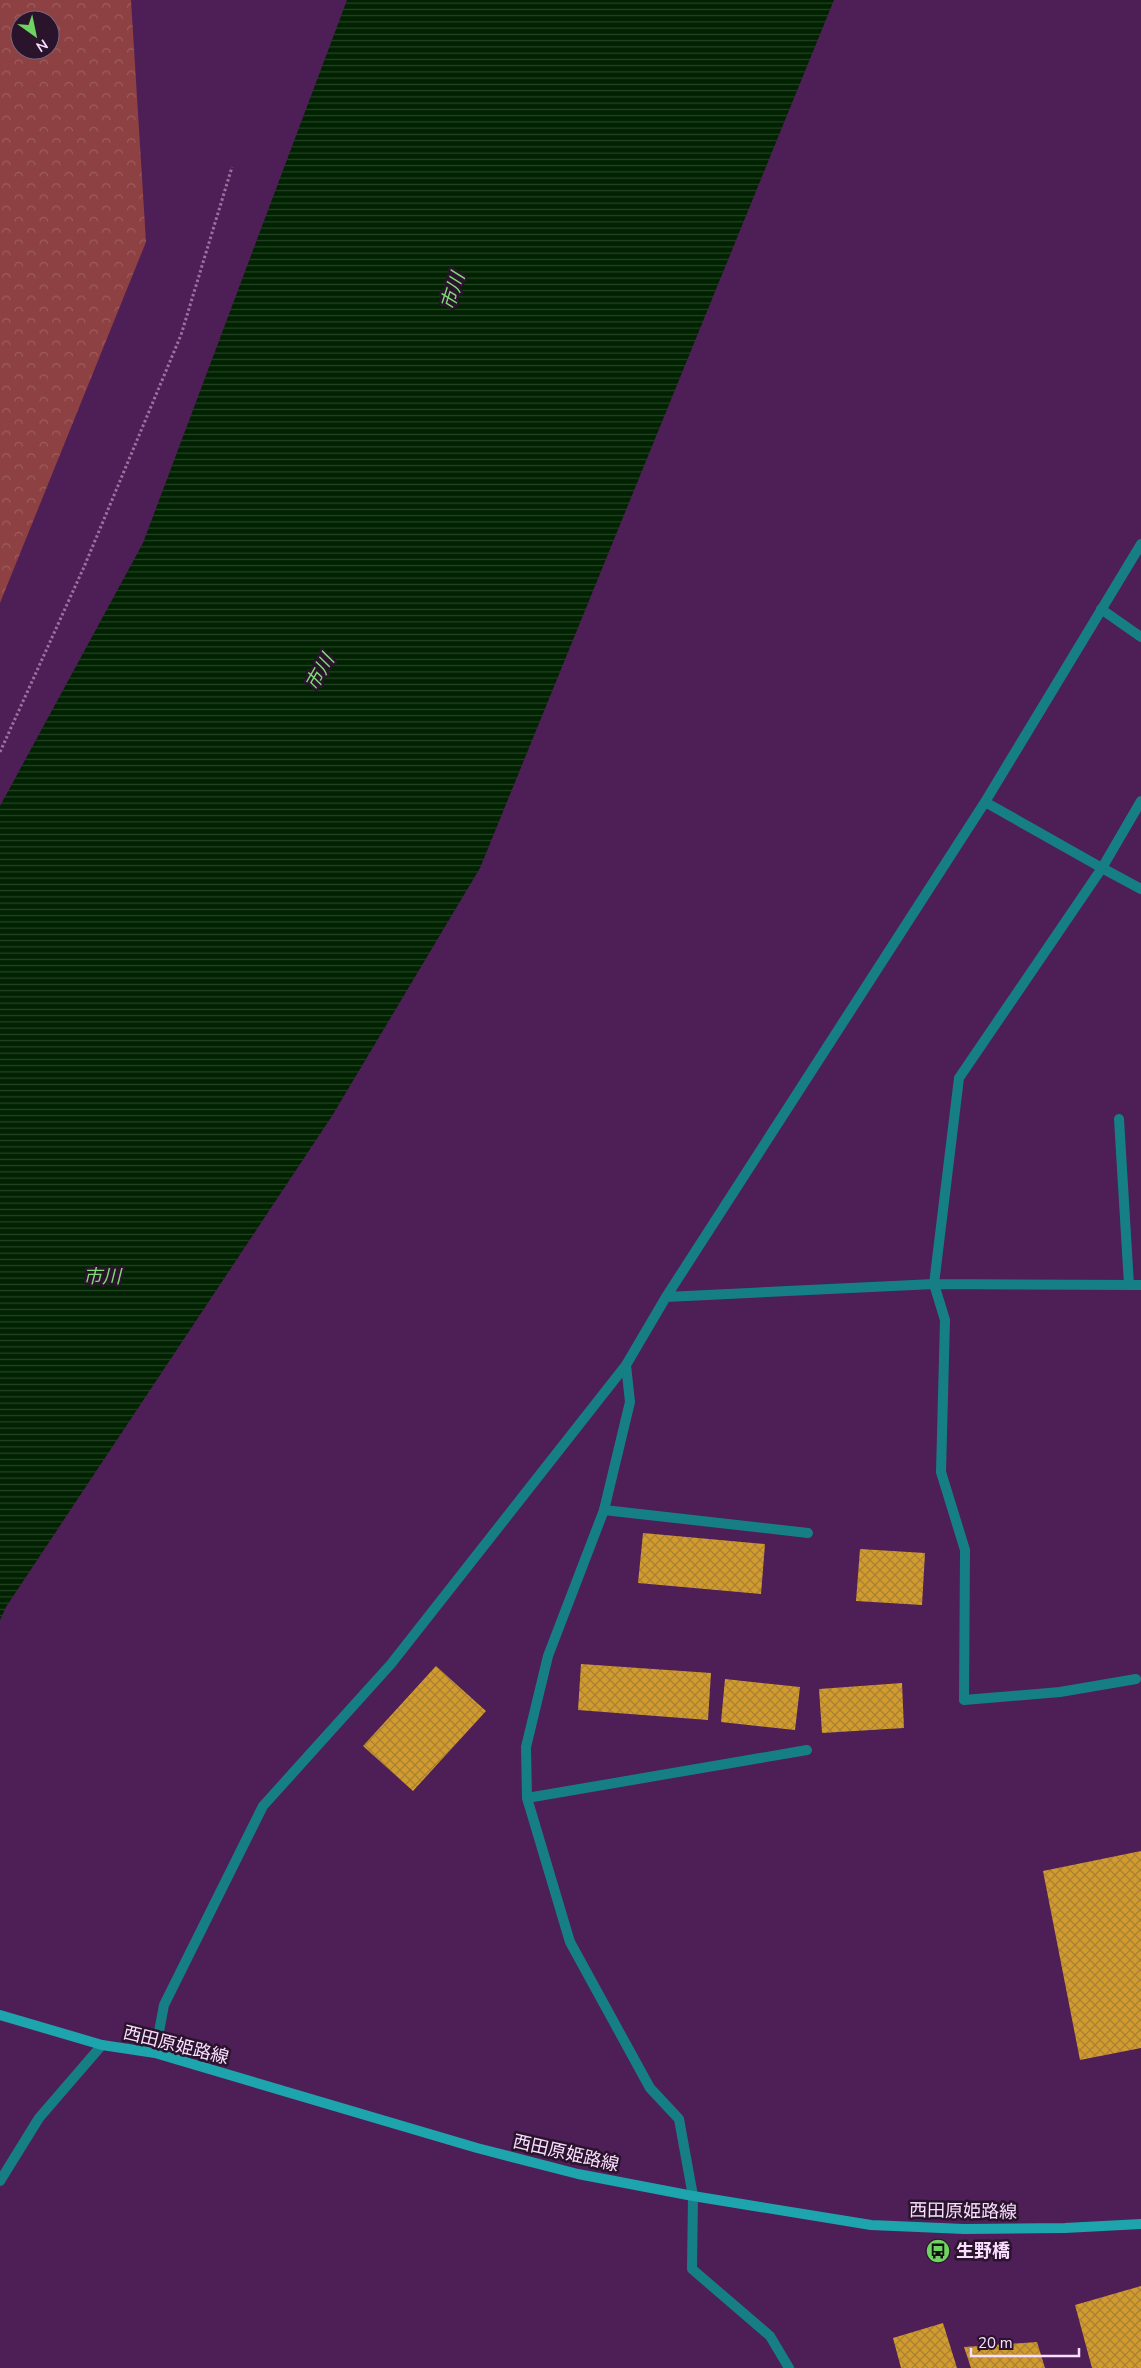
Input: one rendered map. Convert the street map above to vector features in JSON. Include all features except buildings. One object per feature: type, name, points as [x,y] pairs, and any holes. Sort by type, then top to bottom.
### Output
[{"type":"main road","name":"西田原姫路線","points":[[0,2015],[102,2044],[155,2053],[477,2148],[578,2174],[693,2196],[871,2225],[1065,2228],[1141,2224]]},
{"type":"street","points":[[155,2053],[164,2005],[263,1806],[391,1664],[626,1365],[666,1297],[985,802],[1141,544]]},
{"type":"street","points":[[1101,609],[1141,637]]},
{"type":"street","points":[[1136,1679],[1060,1692],[964,1700],[965,1550],[941,1472],[945,1320],[934,1284],[960,1078],[1102,868],[1141,801]]},
{"type":"street","points":[[985,802],[1141,888]]},
{"type":"street","points":[[1119,1119],[1129,1285]]},
{"type":"street","points":[[666,1297],[934,1284],[1141,1284]]},
{"type":"street","points":[[626,1365],[630,1402],[604,1510],[548,1656],[526,1747],[527,1798],[570,1942],[650,2088],[679,2119],[693,2196],[692,2269],[770,2336],[788,2368]]},
{"type":"street","points":[[604,1510],[808,1533]]},
{"type":"street","points":[[527,1798],[807,1750]]},
{"type":"street","points":[[0,2181],[40,2118],[102,2044]]},
{"type":"path","points":[[0,752],[84,567],[181,335],[232,167]]},
{"type":"green space","points":[[0,0],[131,0],[146,242],[0,603]]},
{"type":"water","name":"市川","points":[[347,0],[834,0],[480,868],[332,1116],[6,1607],[0,1620],[0,806],[143,543]]},
{"type":"place","name":"生野橋","points":[[938,2251]]}]
